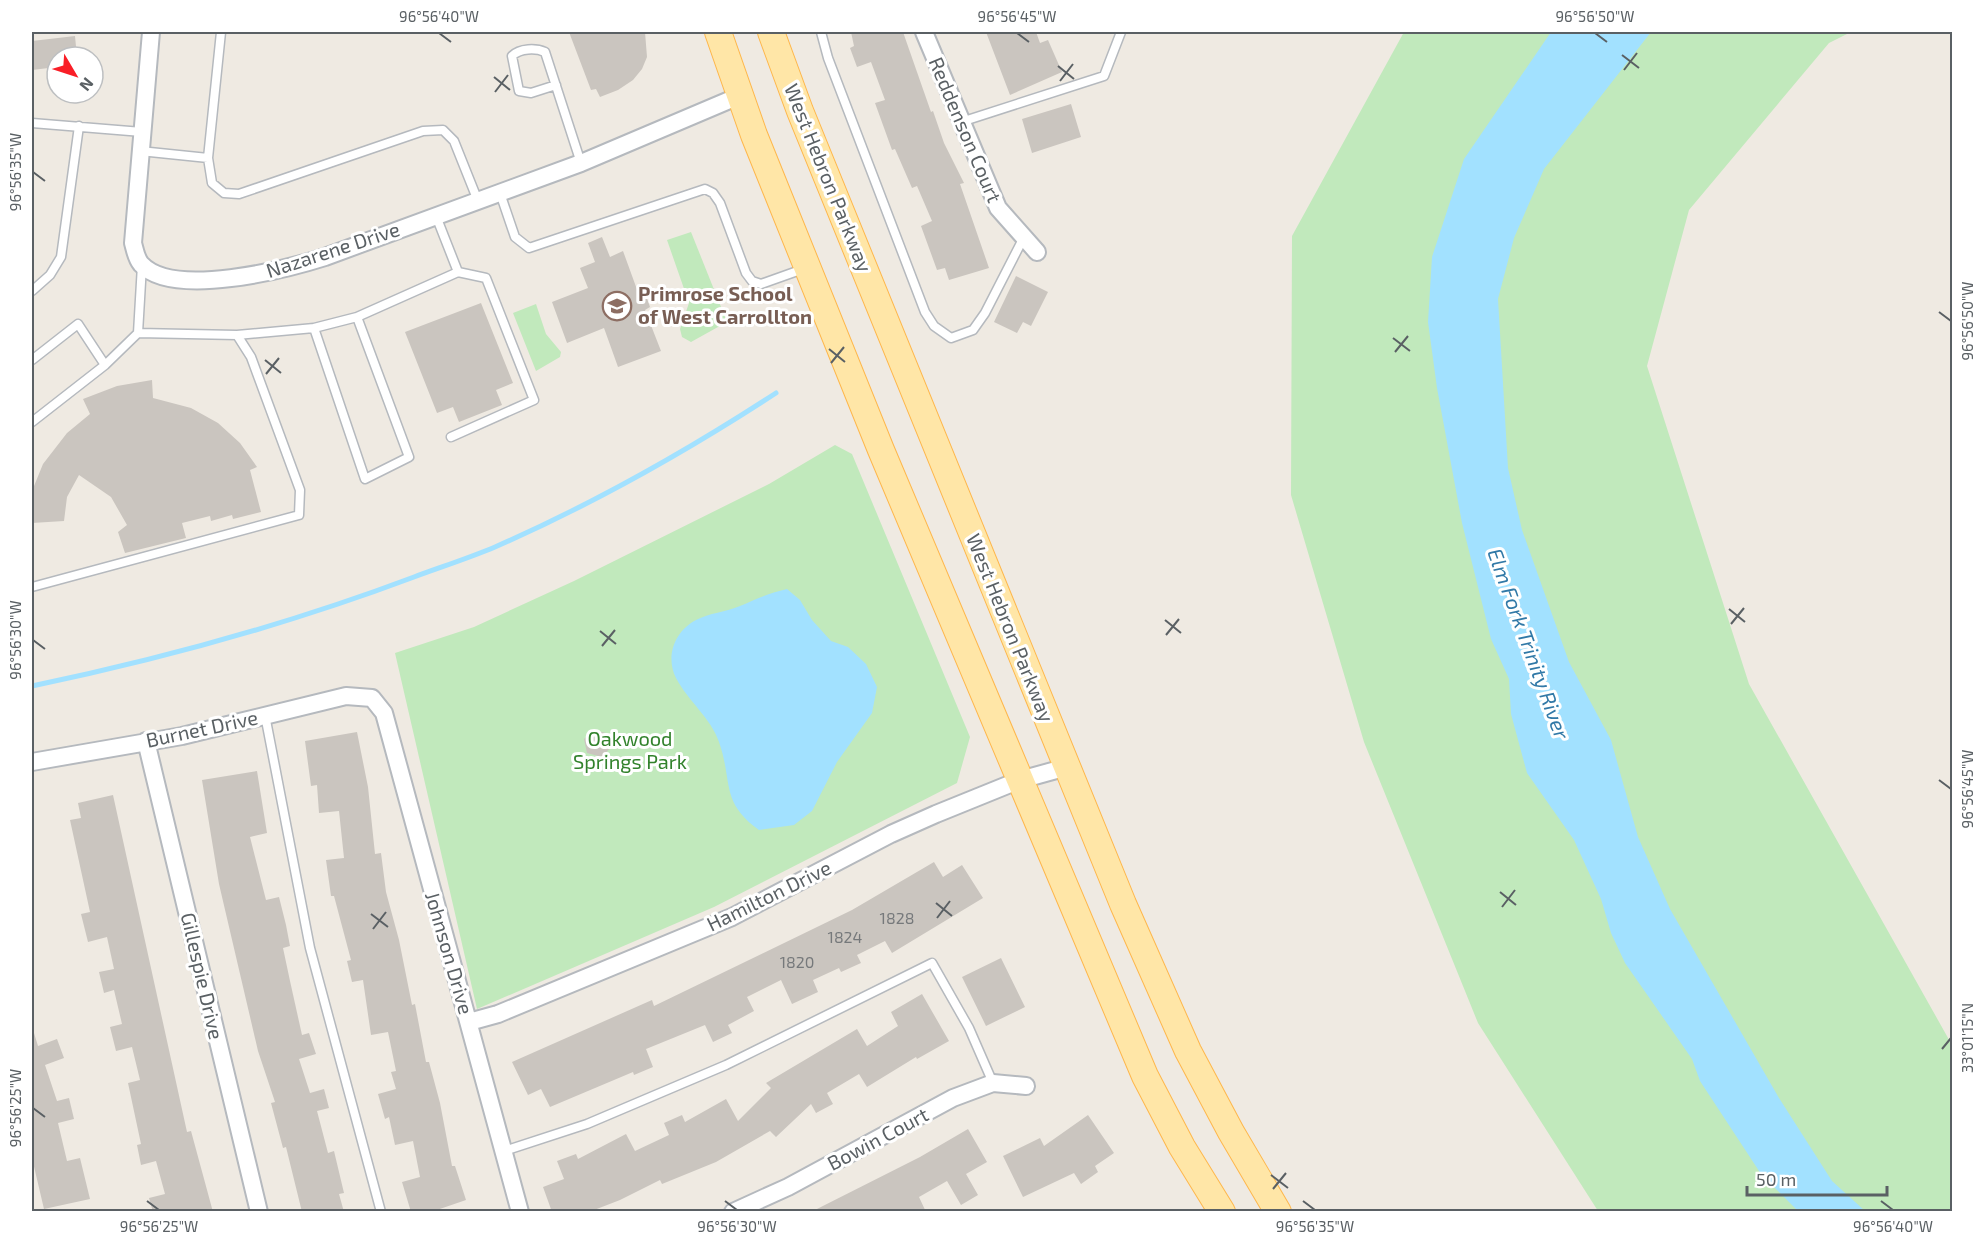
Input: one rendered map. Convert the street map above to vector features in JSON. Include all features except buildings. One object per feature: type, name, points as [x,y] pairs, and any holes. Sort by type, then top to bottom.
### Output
[{"type":"main road","points":[[718,32],[739,96],[881,450],[1145,1076],[1182,1147],[1222,1212]]},
{"type":"main road","name":"West Hebron Parkway","points":[[771,32],[800,111],[1123,904],[1188,1051],[1231,1132],[1278,1212]]},
{"type":"street","points":[[142,264],[133,243],[132,228],[151,32]]},
{"type":"street","name":"Reddenson Court","points":[[924,32],[998,208],[1037,252]]},
{"type":"street","name":"Nazarene Drive","points":[[142,264],[153,272],[181,278],[230,279],[257,275],[325,257],[581,163],[739,96]]},
{"type":"street","name":"Burnet Drive","points":[[32,762],[182,736],[346,696],[372,698]]},
{"type":"street","name":"Johnson Drive","points":[[372,698],[384,713],[520,1212]]},
{"type":"street","name":"Gillespie Drive","points":[[146,741],[259,1212]]},
{"type":"street","name":"Hamilton Drive","points":[[469,1022],[498,1014],[732,917],[891,834],[1020,780],[1067,768]]},
{"type":"street","name":"Bowin Court","points":[[733,1212],[788,1187],[953,1098],[993,1083],[1026,1086]]},
{"type":"lane","points":[[221,32],[207,158],[212,183],[224,193],[238,194],[423,131],[442,130],[454,141],[478,201]]},
{"type":"lane","points":[[821,32],[828,58],[921,301],[934,326],[951,338],[973,330],[985,313],[1024,237]]},
{"type":"lane","points":[[961,122],[1104,76],[1121,32]]},
{"type":"lane","points":[[556,85],[531,93],[519,91],[512,56],[516,52],[538,49],[545,52],[556,85],[581,163]]},
{"type":"lane","points":[[32,123],[142,132]]},
{"type":"lane","points":[[32,291],[50,275],[61,257],[79,126]]},
{"type":"lane","points":[[140,151],[207,158]]},
{"type":"lane","points":[[500,193],[515,237],[529,248],[705,189],[713,193],[720,203],[746,273],[752,281],[762,284],[809,266]]},
{"type":"lane","points":[[436,216],[458,272]]},
{"type":"lane","points":[[32,422],[105,365],[138,333],[142,264]]},
{"type":"lane","points":[[138,333],[237,335],[314,328],[357,317],[458,272],[486,278],[534,400],[451,437]]},
{"type":"lane","points":[[314,328],[365,479],[409,457],[357,317]]},
{"type":"lane","points":[[32,360],[78,324],[105,365]]},
{"type":"lane","points":[[32,586],[299,515],[300,490],[251,357],[237,335]]},
{"type":"lane","points":[[265,715],[310,948],[381,1212]]},
{"type":"lane","points":[[504,1151],[586,1124],[726,1065],[932,963],[969,1028],[993,1083]]},
{"type":"green space","points":[[1404,32],[1851,32],[1829,43],[1689,210],[1647,366],[1749,684],[1952,1045],[1952,1211],[1598,1211],[1478,1023],[1364,742],[1291,495],[1292,236]]},
{"type":"green space","points":[[691,232],[727,322],[691,342],[682,337],[680,329],[689,303],[667,240]]},
{"type":"green space","points":[[536,304],[546,334],[561,352],[560,357],[536,371],[513,313]]},
{"type":"green space","name":"Oakwood Springs Park","points":[[835,445],[852,454],[970,737],[957,783],[714,907],[477,1009],[395,653],[474,627],[574,581],[769,484]]},
{"type":"water","name":"Elm Fork Trinity River","points":[[1551,32],[1651,32],[1544,169],[1514,238],[1498,299],[1508,468],[1522,530],[1569,662],[1611,740],[1638,837],[1670,909],[1779,1098],[1832,1181],[1865,1211],[1798,1211],[1761,1174],[1700,1081],[1692,1059],[1625,963],[1611,933],[1601,899],[1574,840],[1527,773],[1511,714],[1509,679],[1491,639],[1462,523],[1437,388],[1428,322],[1432,257],[1464,159]]},
{"type":"water","points":[[787,589],[800,600],[812,620],[831,641],[848,647],[866,664],[877,687],[872,713],[837,762],[812,811],[794,825],[759,830],[738,810],[733,800],[719,742],[711,725],[676,678],[672,653],[682,631],[696,620]]},
{"type":"waterway","points":[[32,686],[177,652],[272,625],[367,594],[485,551],[568,513],[639,476],[776,393]]},
{"type":"place","name":"Primrose School of West Carrollton","points":[[617,306]]}]
